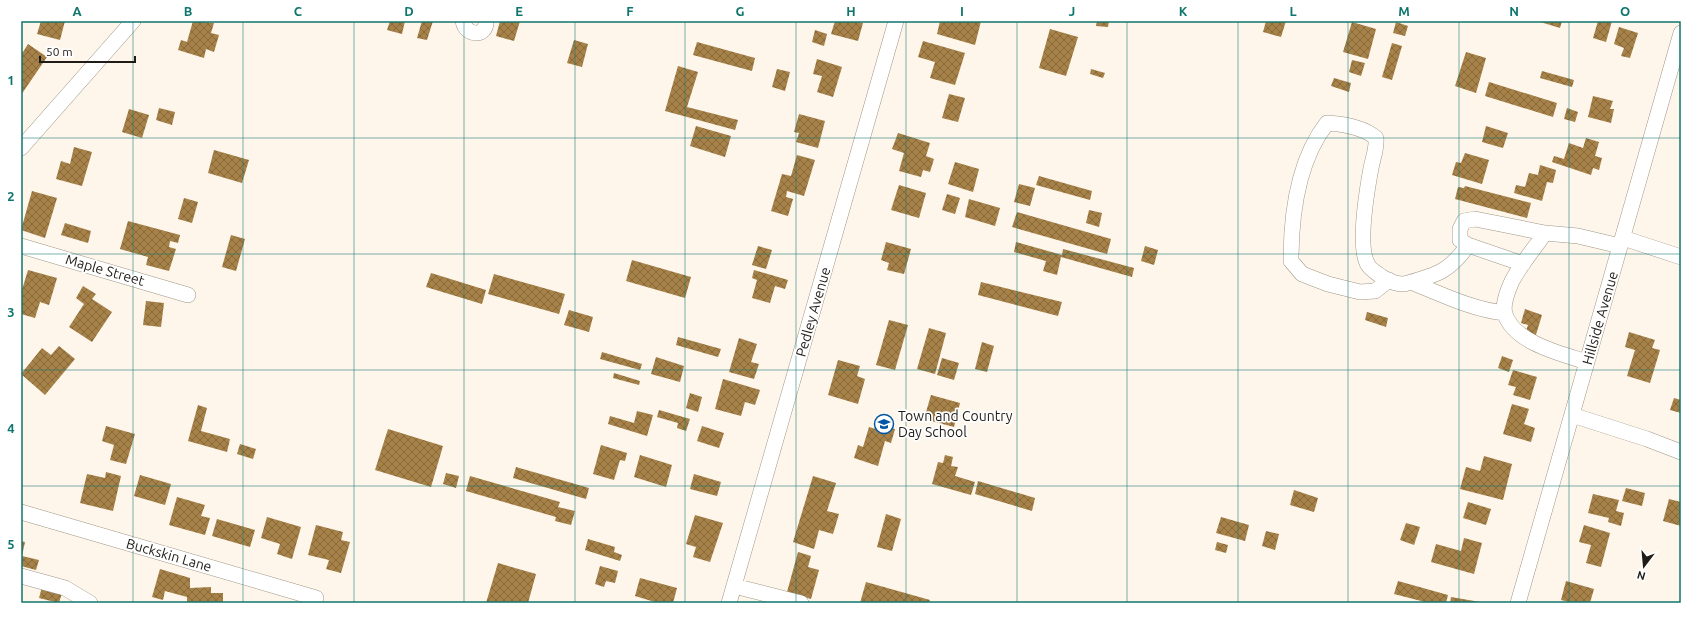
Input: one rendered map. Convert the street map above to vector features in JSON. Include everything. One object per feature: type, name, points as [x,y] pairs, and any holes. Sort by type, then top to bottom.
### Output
[{"type":"street","points":[[21,148],[133,21]]},
{"type":"street","points":[[463,21],[464,27],[469,32],[475,34],[482,32],[485,28],[486,21]]},
{"type":"street","name":"Pedley Avenue","points":[[730,603],[896,21]]},
{"type":"street","name":"Hillside Avenue","points":[[1518,603],[1681,33]]},
{"type":"street","points":[[1389,280],[1375,291],[1360,292],[1328,284],[1302,274],[1291,261],[1291,233],[1304,168],[1317,136],[1327,123],[1344,124],[1369,132],[1376,138],[1377,144],[1362,232],[1363,248],[1368,266],[1389,280],[1402,285],[1432,276],[1456,262],[1468,245]]},
{"type":"street","points":[[1523,264],[1468,245],[1460,240],[1460,229],[1464,221],[1475,219],[1546,233],[1621,242],[1681,257]]},
{"type":"street","points":[[1546,233],[1523,264],[1512,282],[1505,302],[1505,314],[1519,334],[1529,341],[1587,362]]},
{"type":"street","name":"Maple Street","points":[[21,246],[188,295]]},
{"type":"street","points":[[1411,282],[1456,301],[1505,314]]},
{"type":"street","points":[[1572,415],[1647,439],[1681,452]]},
{"type":"street","name":"Buckskin Lane","points":[[21,512],[316,598]]},
{"type":"street","points":[[21,576],[65,588],[90,603]]},
{"type":"street","points":[[734,586],[801,603]]},
{"type":"building","points":[[41,21],[65,21],[60,40],[37,34]]},
{"type":"building","points":[[193,21],[214,23],[211,33],[219,35],[214,52],[206,49],[204,58],[178,50],[181,40],[187,42]]},
{"type":"building","points":[[390,21],[405,21],[402,34],[387,30]]},
{"type":"building","points":[[422,21],[433,21],[427,40],[417,38]]},
{"type":"building","points":[[500,21],[520,21],[514,41],[496,36]]},
{"type":"building","points":[[835,21],[854,21],[863,23],[858,41],[831,34]]},
{"type":"building","points":[[940,21],[981,21],[975,45],[937,34]]},
{"type":"building","points":[[1097,21],[1109,21],[1108,27],[1096,26]]},
{"type":"building","points":[[1266,21],[1286,21],[1281,37],[1263,32]]},
{"type":"building","points":[[1537,21],[1562,21],[1560,28]]},
{"type":"building","points":[[1598,21],[1612,21],[1606,42],[1593,38]]},
{"type":"building","points":[[1352,22],[1376,29],[1368,59],[1343,52]]},
{"type":"building","points":[[1396,22],[1408,26],[1405,36],[1393,33]]},
{"type":"building","points":[[1619,27],[1638,33],[1630,58],[1621,56],[1624,48],[1614,44]]},
{"type":"building","points":[[1050,29],[1078,37],[1066,76],[1039,68]]},
{"type":"building","points":[[815,30],[827,34],[824,46],[812,42]]},
{"type":"building","points":[[574,40],[588,44],[582,67],[567,63]]},
{"type":"building","points":[[923,41],[965,53],[955,85],[930,78],[935,62],[918,57]]},
{"type":"building","points":[[697,42],[755,58],[752,71],[693,55]]},
{"type":"building","points":[[1392,43],[1402,46],[1392,80],[1382,77]]},
{"type":"building","points":[[28,44],[47,57],[21,95],[21,50],[23,52]]},
{"type":"building","points":[[1466,52],[1486,58],[1476,93],[1455,86]]},
{"type":"building","points":[[817,59],[842,67],[833,97],[817,92],[822,76],[813,74]]},
{"type":"building","points":[[1352,60],[1365,63],[1361,76],[1349,72]]},
{"type":"building","points":[[678,66],[698,72],[687,107],[738,120],[735,130],[665,111]]},
{"type":"building","points":[[777,69],[790,72],[785,91],[772,87]]},
{"type":"building","points":[[1091,69],[1105,73],[1103,78],[1090,74]]},
{"type":"building","points":[[1542,71],[1574,80],[1572,87],[1540,78]]},
{"type":"building","points":[[1334,78],[1351,83],[1349,92],[1331,86]]},
{"type":"building","points":[[1489,82],[1557,103],[1553,117],[1485,96]]},
{"type":"building","points":[[949,94],[965,98],[958,122],[942,118]]},
{"type":"building","points":[[1593,96],[1613,101],[1610,109],[1614,109],[1611,123],[1588,117]]},
{"type":"building","points":[[159,108],[175,112],[172,125],[156,120]]},
{"type":"building","points":[[1567,108],[1578,112],[1575,122],[1564,119]]},
{"type":"building","points":[[129,109],[149,115],[142,138],[122,132]]},
{"type":"building","points":[[799,114],[825,121],[818,148],[796,142],[799,133],[794,132]]},
{"type":"building","points":[[696,126],[731,136],[725,157],[690,146]]},
{"type":"building","points":[[1486,126],[1508,133],[1503,148],[1482,142]]},
{"type":"building","points":[[898,133],[930,143],[926,156],[934,159],[930,172],[923,170],[921,177],[899,171],[904,153],[892,149]]},
{"type":"building","points":[[1586,138],[1599,142],[1595,156],[1602,158],[1599,170],[1593,168],[1591,175],[1552,162],[1554,156],[1564,159],[1569,143],[1583,148]]},
{"type":"building","points":[[74,147],[92,152],[82,186],[56,179],[61,161],[70,164]]},
{"type":"building","points":[[214,150],[249,160],[242,183],[208,173]]},
{"type":"building","points":[[1465,153],[1489,160],[1482,184],[1452,175],[1456,162],[1461,163]]},
{"type":"building","points":[[797,155],[815,160],[804,196],[787,191],[786,197],[793,199],[788,216],[771,211],[782,174],[791,176]]},
{"type":"building","points":[[955,162],[979,169],[973,192],[948,184]]},
{"type":"building","points":[[1540,165],[1556,170],[1553,183],[1547,182],[1542,201],[1514,193],[1516,185],[1525,187],[1529,173],[1538,175]]},
{"type":"building","points":[[1039,176],[1092,191],[1090,200],[1036,185]]},
{"type":"building","points":[[1019,184],[1035,188],[1030,206],[1014,202]]},
{"type":"building","points":[[899,185],[926,193],[919,218],[891,210]]},
{"type":"building","points":[[1465,186],[1531,203],[1527,218],[1455,199],[1458,187],[1464,188]]},
{"type":"building","points":[[32,191],[57,198],[45,238],[21,230]]},
{"type":"building","points":[[947,194],[960,198],[955,214],[942,210]]},
{"type":"building","points":[[184,198],[198,202],[192,223],[178,219]]},
{"type":"building","points":[[969,199],[1000,208],[995,226],[965,217]]},
{"type":"building","points":[[1089,210],[1102,213],[1099,227],[1086,223]]},
{"type":"building","points":[[1017,212],[1111,239],[1107,254],[1012,227]]},
{"type":"building","points":[[128,221],[180,235],[178,243],[170,241],[169,247],[176,249],[169,271],[146,265],[148,257],[120,249]]},
{"type":"building","points":[[65,223],[91,231],[88,243],[61,235]]},
{"type":"building","points":[[231,235],[245,239],[236,271],[222,267]]},
{"type":"building","points":[[886,242],[911,249],[904,274],[887,270],[889,263],[881,260]]},
{"type":"building","points":[[1016,242],[1062,255],[1063,249],[1134,268],[1132,277],[1061,257],[1057,275],[1043,271],[1046,261],[1014,252]]},
{"type":"building","points":[[758,246],[772,250],[766,269],[752,265]]},
{"type":"building","points":[[1145,246],[1158,250],[1154,265],[1141,261]]},
{"type":"building","points":[[632,260],[691,277],[685,298],[626,281]]},
{"type":"building","points":[[28,270],[57,278],[49,305],[40,302],[35,318],[21,314],[21,293]]},
{"type":"building","points":[[754,270],[788,280],[785,289],[775,286],[770,303],[752,298],[757,280],[752,278]]},
{"type":"building","points":[[431,273],[486,290],[482,304],[426,287]]},
{"type":"building","points":[[494,274],[565,294],[559,314],[488,294]]},
{"type":"building","points":[[981,282],[1062,302],[1058,316],[978,295]]},
{"type":"building","points":[[83,286],[96,294],[92,299],[112,312],[92,342],[69,327],[84,304],[76,298]]},
{"type":"building","points":[[146,301],[164,303],[161,327],[143,325]]},
{"type":"building","points":[[1525,309],[1542,315],[1535,338],[1525,334],[1528,325],[1521,323]]},
{"type":"building","points":[[569,310],[593,317],[589,332],[564,325]]},
{"type":"building","points":[[1367,312],[1388,318],[1386,327],[1365,320]]},
{"type":"building","points":[[889,320],[908,325],[895,370],[876,365]]},
{"type":"building","points":[[929,328],[946,333],[935,374],[917,369]]},
{"type":"building","points":[[1629,332],[1655,340],[1652,348],[1660,350],[1650,383],[1627,376],[1635,350],[1625,347]]},
{"type":"building","points":[[678,337],[721,349],[718,357],[676,345]]},
{"type":"building","points":[[739,338],[757,344],[751,362],[759,364],[754,379],[729,372]]},
{"type":"building","points":[[982,342],[994,346],[987,372],[975,369]]},
{"type":"building","points":[[59,346],[75,359],[45,395],[21,374],[42,348],[51,355]]},
{"type":"building","points":[[602,352],[642,364],[640,370],[600,359]]},
{"type":"building","points":[[1502,356],[1513,360],[1509,372],[1498,368]]},
{"type":"building","points":[[656,357],[684,366],[680,382],[651,374]]},
{"type":"building","points":[[942,358],[959,363],[954,380],[937,375]]},
{"type":"building","points":[[838,360],[860,366],[857,376],[865,379],[858,404],[828,395]]},
{"type":"building","points":[[1513,370],[1537,377],[1530,400],[1513,395],[1516,387],[1508,385]]},
{"type":"building","points":[[614,373],[640,381],[639,385],[613,378]]},
{"type":"building","points":[[723,379],[760,390],[755,405],[745,402],[741,416],[715,409]]},
{"type":"building","points":[[690,393],[702,397],[698,412],[686,408]]},
{"type":"building","points":[[931,395],[960,403],[954,427],[924,419]]},
{"type":"building","points":[[1674,398],[1681,400],[1681,413],[1670,410]]},
{"type":"building","points":[[1512,404],[1529,409],[1524,424],[1535,428],[1531,442],[1503,434]]},
{"type":"building","points":[[198,405],[207,408],[201,431],[230,439],[227,452],[188,441]]},
{"type":"building","points":[[659,410],[690,419],[686,431],[677,428],[678,423],[657,417]]},
{"type":"building","points":[[637,411],[653,415],[647,436],[608,424],[610,416],[634,423]]},
{"type":"building","points":[[878,424],[895,429],[891,443],[885,441],[878,466],[854,458],[858,445],[863,447],[869,427],[876,429]]},
{"type":"building","points":[[106,426],[135,434],[126,464],[110,460],[114,445],[102,441]]},
{"type":"building","points":[[702,426],[724,433],[719,448],[697,441]]},
{"type":"building","points":[[388,429],[443,446],[431,487],[375,470]]},
{"type":"building","points":[[240,444],[256,449],[253,459],[237,454]]},
{"type":"building","points":[[601,445],[627,453],[625,461],[620,460],[614,480],[593,474]]},
{"type":"building","points":[[640,455],[672,465],[666,487],[634,477]]},
{"type":"building","points":[[945,455],[953,457],[951,466],[958,467],[955,476],[975,482],[971,495],[932,484],[938,462],[943,463]]},
{"type":"building","points":[[1484,456],[1512,464],[1503,500],[1460,489],[1466,467],[1480,471]]},
{"type":"building","points":[[516,467],[589,488],[586,499],[513,478]]},
{"type":"building","points":[[106,472],[121,476],[113,511],[80,503],[87,474],[105,478]]},
{"type":"building","points":[[446,473],[459,476],[456,488],[443,484]]},
{"type":"building","points":[[694,474],[721,482],[717,496],[690,489]]},
{"type":"building","points":[[140,475],[171,484],[165,505],[134,496]]},
{"type":"building","points":[[470,476],[560,502],[558,507],[575,511],[571,525],[555,521],[556,517],[466,491]]},
{"type":"building","points":[[813,476],[836,483],[827,511],[839,514],[833,534],[819,530],[814,549],[793,542]]},
{"type":"building","points":[[978,481],[1035,498],[1032,511],[975,494]]},
{"type":"building","points":[[1626,488],[1645,493],[1642,506],[1622,501]]},
{"type":"building","points":[[1294,490],[1318,498],[1314,512],[1290,505]]},
{"type":"building","points":[[1593,494],[1619,500],[1616,511],[1624,513],[1621,526],[1608,522],[1609,518],[1588,513]]},
{"type":"building","points":[[177,497],[205,505],[201,516],[210,518],[205,535],[169,525]]},
{"type":"building","points":[[1669,499],[1681,502],[1681,526],[1663,521]]},
{"type":"building","points":[[1468,502],[1491,509],[1486,525],[1463,518]]},
{"type":"building","points":[[886,514],[901,519],[892,551],[877,547]]},
{"type":"building","points":[[695,515],[723,523],[710,562],[693,557],[696,547],[686,544]]},
{"type":"building","points":[[267,517],[301,527],[292,559],[277,554],[280,544],[261,538]]},
{"type":"building","points":[[1221,517],[1249,525],[1245,541],[1216,533]]},
{"type":"building","points":[[217,519],[255,530],[250,547],[212,536]]},
{"type":"building","points":[[1406,523],[1420,527],[1414,545],[1400,540]]},
{"type":"building","points":[[316,525],[343,532],[341,540],[350,542],[341,573],[326,569],[329,560],[308,555]]},
{"type":"building","points":[[1584,525],[1610,533],[1601,567],[1586,563],[1591,545],[1579,542]]},
{"type":"building","points":[[1266,531],[1279,534],[1275,550],[1262,546]]},
{"type":"building","points":[[1464,538],[1482,543],[1474,574],[1431,562],[1436,544],[1461,551]]},
{"type":"building","points":[[588,539],[615,547],[614,552],[622,555],[620,561],[585,550]]},
{"type":"building","points":[[21,541],[25,542],[22,556],[39,560],[36,570],[21,566]]},
{"type":"building","points":[[1217,542],[1228,545],[1226,553],[1215,550]]},
{"type":"building","points":[[798,552],[811,556],[808,567],[819,570],[811,599],[787,592]]},
{"type":"building","points":[[498,563],[536,574],[528,603],[486,603]]},
{"type":"building","points":[[600,566],[618,571],[615,583],[606,581],[604,587],[595,584]]},
{"type":"building","points":[[160,569],[190,578],[190,588],[211,587],[211,593],[223,593],[223,603],[187,603],[187,597],[165,591],[163,600],[152,597]]},
{"type":"building","points":[[640,578],[677,588],[673,603],[658,603],[635,596]]},
{"type":"building","points":[[1398,581],[1448,595],[1446,603],[1429,603],[1394,594]]},
{"type":"building","points":[[1566,581],[1594,589],[1590,603],[1573,603],[1561,600]]},
{"type":"building","points":[[866,582],[930,600],[929,603],[860,603]]},
{"type":"building","points":[[42,587],[62,593],[59,603],[39,598]]},
{"type":"building","points":[[1451,597],[1480,602],[1480,603],[1450,603]]},
{"type":"place","name":"Town and Country Day School","points":[[884,424]]}]
